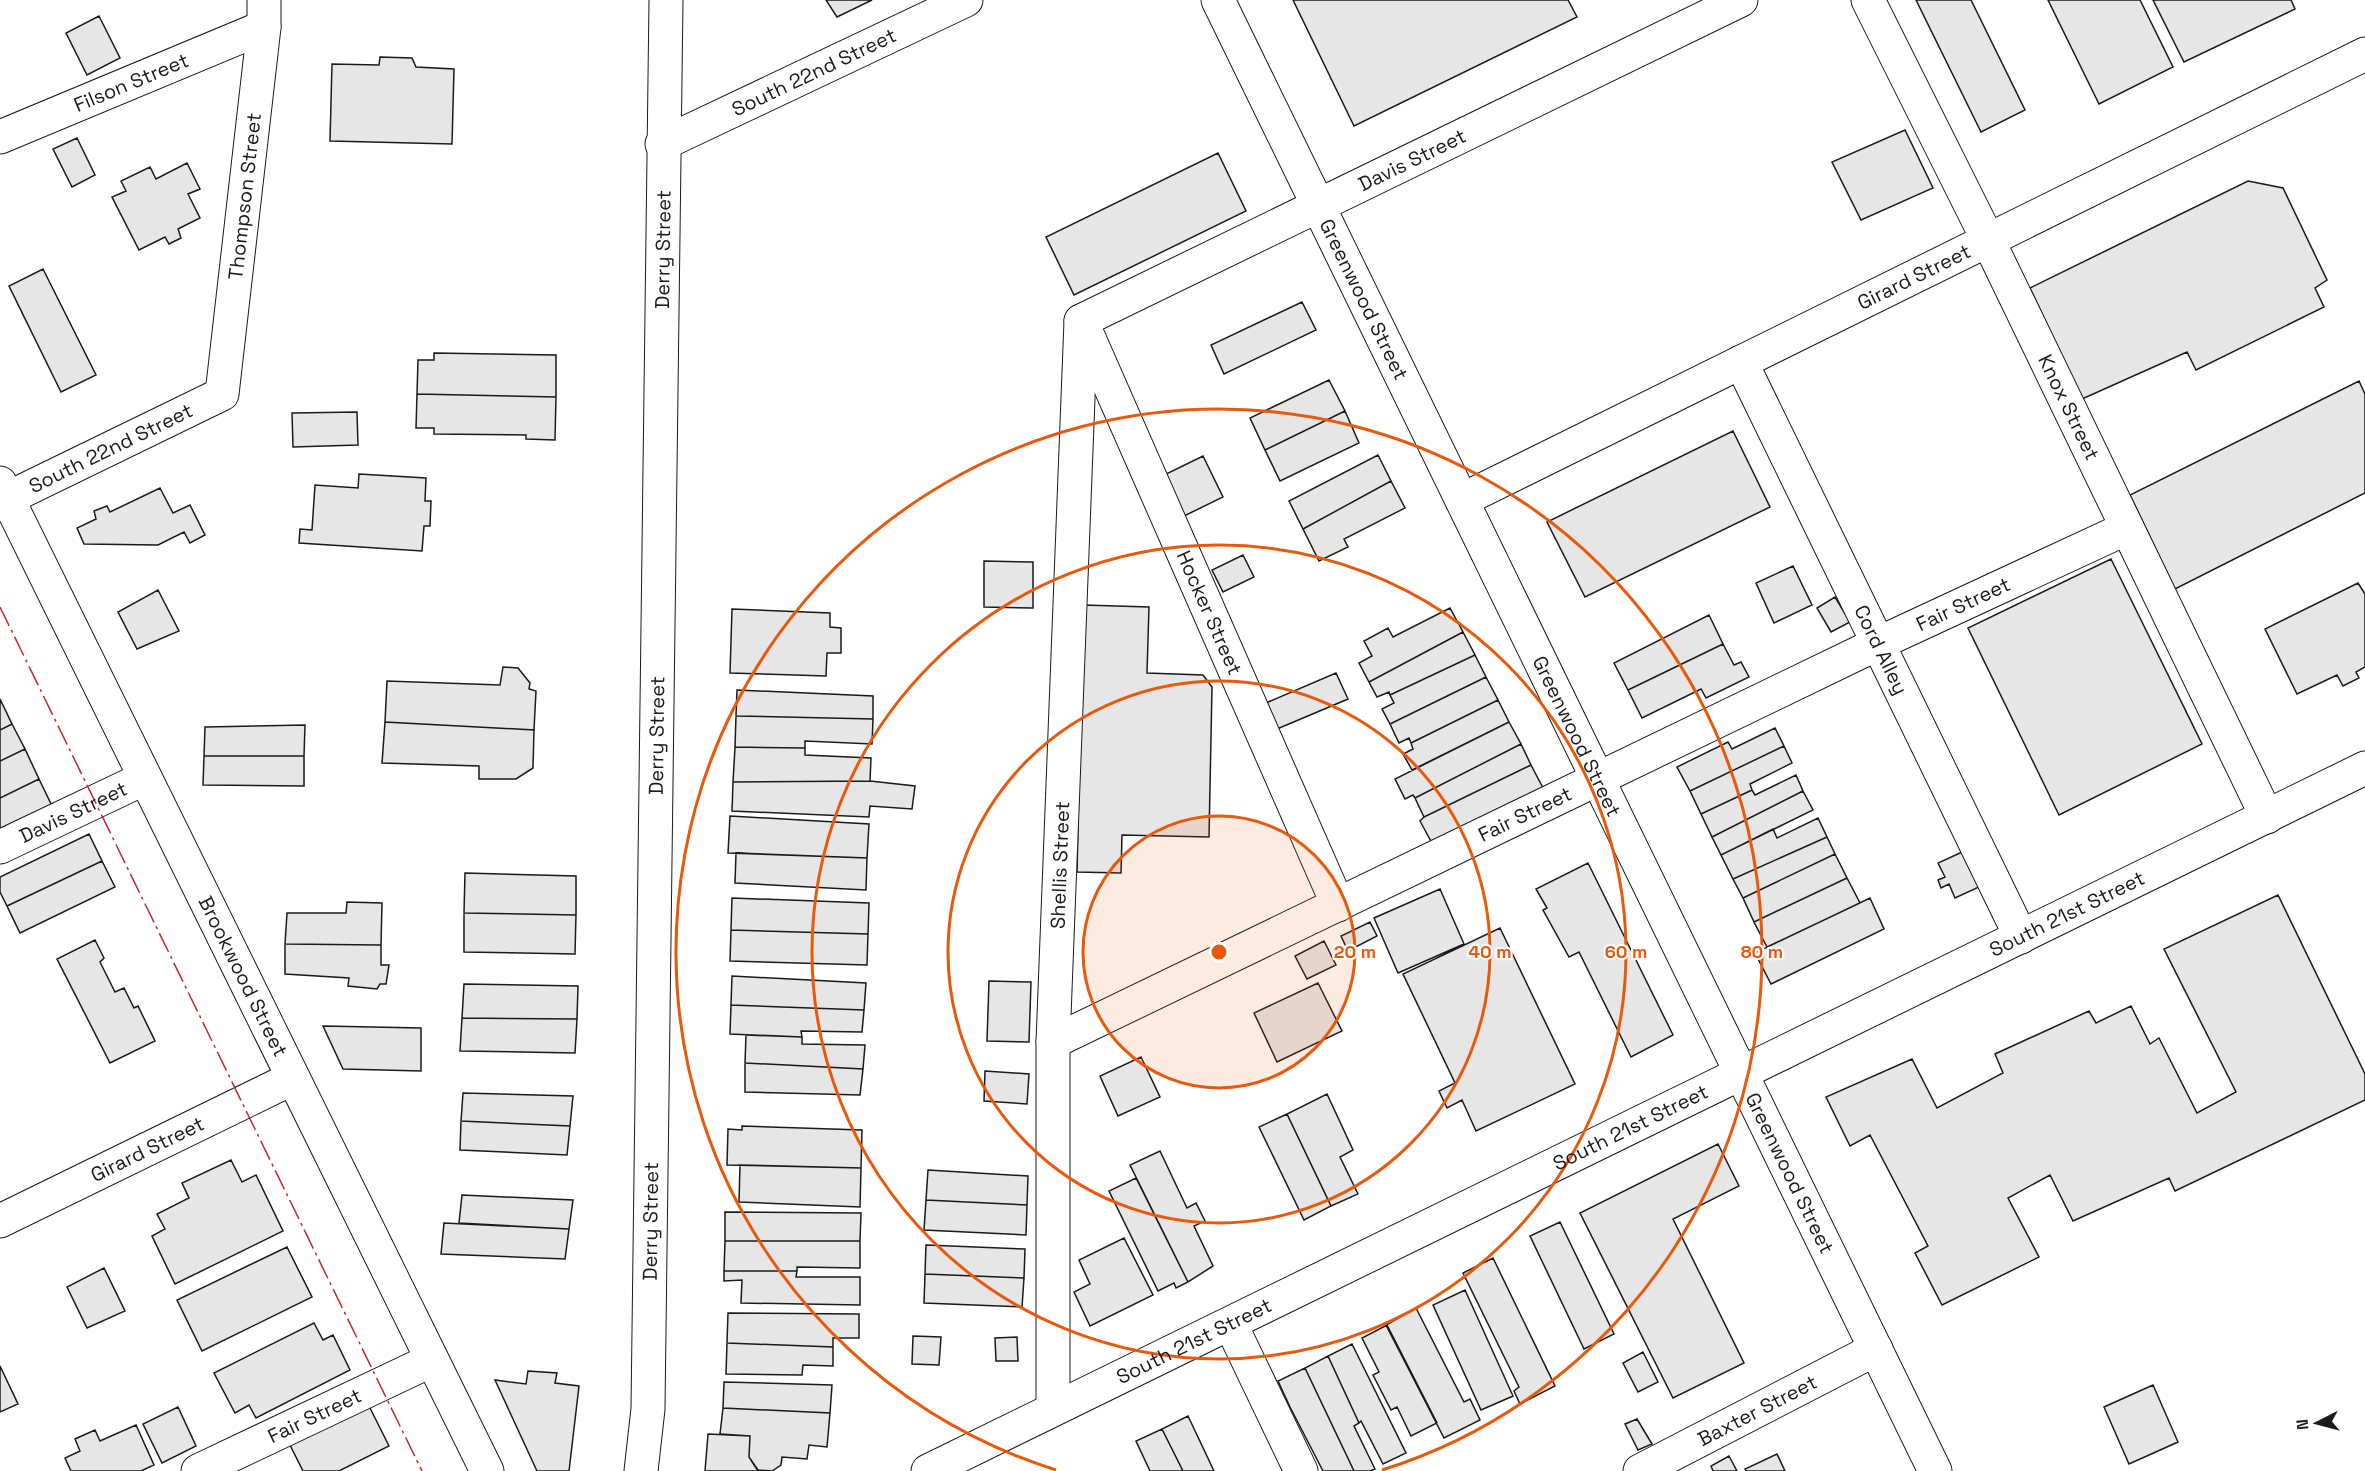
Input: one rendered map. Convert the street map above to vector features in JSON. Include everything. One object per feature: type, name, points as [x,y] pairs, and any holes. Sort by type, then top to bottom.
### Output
[{"type":"street","name":"Derry Street","points":[[641,1471],[648,1409],[662,144],[666,0]]},
{"type":"street","name":"South 22nd Street","points":[[662,144],[966,0]]},
{"type":"street","name":"Greenwood Street","points":[[1218,0],[1935,1471]]},
{"type":"street","name":"Davis Street","points":[[1082,321],[1741,0]]},
{"type":"street","name":"Knox Street","points":[[1868,0],[1988,240],[2267,817]]},
{"type":"street","name":"Filson Street","points":[[0,137],[264,13]]},
{"type":"street","name":"Thompson Street","points":[[222,394],[264,13]]},
{"type":"street","name":"Girard Street","points":[[1462,500],[2365,54]]},
{"type":"street","name":"Hocker Street","points":[[1082,321],[1338,905]]},
{"type":"street","name":"Shellis Street","points":[[1053,1408],[1053,1042],[1082,321]]},
{"type":"street","name":"Cord Alley","points":[[1741,362],[2021,937]]},
{"type":"street","name":"South 22nd Street","points":[[2,494],[222,394]]},
{"type":"street","name":"Brookwood Street","points":[[2,494],[145,778],[487,1471]]},
{"type":"street","name":"Fair Street","points":[[1053,1042],[1877,644],[2127,528]]},
{"type":"street","name":"South 21st Street","points":[[928,1471],[1053,1408],[1231,1325],[2365,768]]},
{"type":"street","name":"Davis Street","points":[[0,847],[145,778]]},
{"type":"street","name":"Girard Street","points":[[0,1221],[293,1078]]},
{"type":"street","points":[[1231,1325],[1301,1471]]},
{"type":"street","name":"Baxter Street","points":[[1640,1471],[1876,1349]]},
{"type":"street","name":"Fair Street","points":[[198,1471],[432,1360]]},
{"type":"building","points":[[826,0],[872,0],[837,17]]},
{"type":"building","points":[[1293,0],[1568,0],[1577,17],[1354,126]]},
{"type":"building","points":[[1916,0],[1971,0],[2025,110],[1981,132]]},
{"type":"building","points":[[2048,0],[2140,0],[2173,67],[2099,104]]},
{"type":"building","points":[[2153,0],[2291,0],[2295,9],[2184,62]]},
{"type":"building","points":[[99,16],[120,58],[87,75],[66,33]]},
{"type":"building","points":[[380,57],[412,58],[416,67],[454,69],[452,144],[330,141],[332,64],[379,65]]},
{"type":"building","points":[[1905,130],[1933,188],[1861,220],[1832,162]]},
{"type":"building","points":[[77,138],[95,175],[72,187],[53,149]]},
{"type":"building","points":[[1218,153],[1246,211],[1074,295],[1046,237]]},
{"type":"building","points":[[187,163],[200,189],[188,194],[200,218],[178,229],[181,238],[169,244],[165,237],[139,250],[112,197],[126,191],[121,181],[150,167],[156,179]]},
{"type":"building","points":[[2248,181],[2283,188],[2327,280],[2315,288],[2324,307],[2196,370],[2187,352],[2082,399],[2030,288]]},
{"type":"building","points":[[43,269],[96,375],[61,392],[9,286]]},
{"type":"building","points":[[1302,302],[1316,330],[1224,374],[1211,345]]},
{"type":"building","points":[[434,353],[556,355],[556,397],[417,394],[418,360],[434,360]]},
{"type":"building","points":[[1329,380],[1345,411],[1265,450],[1250,418]]},
{"type":"building","points":[[2359,381],[2365,394],[2365,493],[2175,589],[2130,495]]},
{"type":"building","points":[[417,394],[556,397],[555,440],[526,439],[526,435],[434,434],[434,428],[416,428]]},
{"type":"building","points":[[1345,411],[1359,443],[1280,481],[1265,450]]},
{"type":"building","points":[[357,412],[358,445],[293,447],[292,413]]},
{"type":"building","points":[[1733,431],[1770,507],[1585,597],[1547,522]]},
{"type":"building","points":[[1378,455],[1391,481],[1303,529],[1289,501]]},
{"type":"building","points":[[1203,456],[1223,497],[1182,517],[1162,476]]},
{"type":"building","points":[[359,474],[426,478],[425,501],[431,501],[430,526],[424,526],[422,551],[299,543],[300,529],[312,530],[315,485],[358,488]]},
{"type":"building","points":[[1391,481],[1405,508],[1344,539],[1348,547],[1319,561],[1303,529]]},
{"type":"building","points":[[160,488],[173,513],[190,505],[205,535],[190,543],[184,532],[158,545],[84,544],[77,528],[96,519],[94,511],[107,506],[110,512]]},
{"type":"building","points":[[1243,555],[1254,577],[1223,592],[1212,570]]},
{"type":"building","points":[[2111,559],[2202,744],[2059,815],[1968,628]]},
{"type":"building","points":[[984,561],[1033,562],[1033,608],[984,607]]},
{"type":"building","points":[[1793,566],[1812,605],[1774,623],[1756,583]]},
{"type":"building","points":[[2358,583],[2365,594],[2365,667],[2356,672],[2359,678],[2343,686],[2337,675],[2297,694],[2265,629]]},
{"type":"building","points":[[158,590],[179,631],[137,649],[118,612]]},
{"type":"building","points":[[1835,597],[1850,622],[1831,632],[1817,608]]},
{"type":"building","points":[[1083,605],[1149,607],[1147,673],[1203,675],[1212,687],[1209,837],[1122,835],[1121,873],[1077,872]]},
{"type":"building","points":[[1450,608],[1463,632],[1369,682],[1359,663],[1372,656],[1364,641],[1388,628],[1393,637]]},
{"type":"building","points":[[732,609],[830,613],[830,627],[841,628],[841,653],[827,653],[826,676],[730,673]]},
{"type":"building","points":[[1709,615],[1723,644],[1628,690],[1614,663]]},
{"type":"building","points":[[1463,632],[1475,655],[1390,695],[1389,692],[1377,697],[1369,682]]},
{"type":"building","points":[[1723,644],[1734,665],[1741,662],[1749,677],[1706,698],[1701,689],[1642,718],[1628,690]]},
{"type":"building","points":[[1475,655],[1486,677],[1390,724],[1382,709],[1394,703],[1390,695]]},
{"type":"building","points":[[503,667],[518,668],[530,683],[529,689],[536,691],[534,730],[385,722],[387,681],[500,685]]},
{"type":"building","points":[[1336,673],[1348,699],[1277,729],[1266,703]]},
{"type":"building","points":[[1486,677],[1498,700],[1411,743],[1409,738],[1399,743],[1390,724]]},
{"type":"building","points":[[737,690],[873,696],[873,719],[736,716]]},
{"type":"building","points":[[0,699],[12,724],[0,730]]},
{"type":"building","points":[[1498,700],[1509,722],[1412,770],[1403,754],[1413,749],[1411,743]]},
{"type":"building","points":[[736,716],[873,719],[872,744],[805,741],[805,748],[735,747]]},
{"type":"building","points":[[385,722],[534,730],[533,768],[516,779],[479,779],[479,766],[382,763]]},
{"type":"building","points":[[1509,722],[1521,744],[1415,798],[1413,795],[1405,799],[1395,779]]},
{"type":"building","points":[[12,724],[25,749],[0,761],[0,730]]},
{"type":"building","points":[[305,725],[304,756],[204,756],[205,727]]},
{"type":"building","points":[[1775,728],[1784,746],[1690,791],[1677,767],[1728,742],[1732,749]]},
{"type":"building","points":[[1521,744],[1531,765],[1424,817],[1415,798]]},
{"type":"building","points":[[1784,746],[1792,763],[1750,784],[1752,790],[1701,814],[1690,791]]},
{"type":"building","points":[[735,747],[805,748],[805,755],[871,758],[870,781],[733,782]]},
{"type":"building","points":[[25,749],[39,779],[0,798],[0,761]]},
{"type":"building","points":[[204,756],[304,756],[304,786],[203,785]]},
{"type":"building","points":[[1531,765],[1543,788],[1433,845],[1420,821],[1424,817]]},
{"type":"building","points":[[1796,775],[1803,791],[1712,837],[1701,814],[1752,790],[1755,795]]},
{"type":"building","points":[[39,779],[52,806],[0,829],[0,798]]},
{"type":"building","points":[[870,781],[915,786],[912,809],[870,806],[869,817],[732,811],[733,782]]},
{"type":"building","points":[[1803,791],[1813,810],[1721,855],[1712,837]]},
{"type":"building","points":[[730,816],[869,824],[867,858],[728,853]]},
{"type":"building","points":[[1818,818],[1827,837],[1733,879],[1721,855],[1773,829],[1777,838]]},
{"type":"building","points":[[89,834],[102,861],[7,906],[0,892],[0,877]]},
{"type":"building","points":[[1827,837],[1835,854],[1743,898],[1733,879]]},
{"type":"building","points":[[1962,852],[1979,887],[1955,898],[1949,884],[1941,888],[1938,880],[1945,877],[1938,863]]},
{"type":"building","points":[[736,853],[867,858],[866,890],[735,883]]},
{"type":"building","points":[[1835,854],[1847,878],[1754,922],[1743,898]]},
{"type":"building","points":[[102,861],[115,887],[20,933],[7,906]]},
{"type":"building","points":[[1588,863],[1673,1035],[1631,1057],[1579,952],[1569,957],[1543,910],[1547,908],[1536,889]]},
{"type":"building","points":[[465,873],[576,876],[576,915],[464,913]]},
{"type":"building","points":[[1847,878],[1860,903],[1767,947],[1754,922]]},
{"type":"building","points":[[1440,889],[1464,944],[1398,973],[1374,918]]},
{"type":"building","points":[[2278,895],[2365,1074],[2365,1100],[2175,1191],[2169,1178],[2073,1221],[2050,1175],[2008,1198],[2039,1257],[1942,1305],[1915,1253],[1928,1246],[1870,1135],[1850,1146],[1826,1097],[1912,1059],[1937,1108],[2003,1073],[1995,1054],[2089,1011],[2096,1023],[2131,1006],[2150,1044],[2159,1038],[2197,1113],[2236,1092],[2164,949]]},
{"type":"building","points":[[732,898],[869,903],[868,934],[731,930]]},
{"type":"building","points":[[1870,898],[1884,929],[1771,984],[1755,953]]},
{"type":"building","points":[[347,902],[382,903],[381,945],[285,944],[287,913],[346,913]]},
{"type":"building","points":[[464,913],[576,915],[575,954],[464,952]]},
{"type":"building","points":[[1370,922],[1377,936],[1348,951],[1341,936]]},
{"type":"building","points":[[1500,928],[1575,1084],[1476,1131],[1462,1100],[1447,1108],[1439,1091],[1455,1083],[1403,974]]},
{"type":"building","points":[[731,930],[868,934],[867,965],[730,961]]},
{"type":"building","points":[[95,940],[104,958],[100,962],[115,992],[124,988],[134,1008],[138,1006],[155,1041],[110,1063],[57,959]]},
{"type":"building","points":[[1324,941],[1336,965],[1307,979],[1295,956]]},
{"type":"building","points":[[285,944],[381,945],[381,965],[389,965],[386,984],[380,984],[377,989],[348,986],[349,978],[285,974]]},
{"type":"building","points":[[732,976],[866,983],[864,1010],[731,1005]]},
{"type":"building","points":[[989,981],[1031,982],[1029,1042],[987,1041]]},
{"type":"building","points":[[1318,983],[1342,1031],[1277,1062],[1254,1013]]},
{"type":"building","points":[[464,984],[578,986],[577,1019],[462,1018]]},
{"type":"building","points":[[731,1005],[864,1010],[862,1032],[801,1031],[802,1037],[730,1034]]},
{"type":"building","points":[[462,1018],[577,1019],[575,1053],[460,1051]]},
{"type":"building","points":[[323,1026],[421,1028],[421,1071],[343,1069]]},
{"type":"building","points":[[746,1035],[802,1037],[802,1044],[865,1045],[863,1069],[745,1063]]},
{"type":"building","points":[[1141,1057],[1160,1097],[1118,1116],[1100,1076]]},
{"type":"building","points":[[745,1063],[863,1069],[860,1095],[745,1092]]},
{"type":"building","points":[[985,1071],[1029,1074],[1027,1104],[984,1101]]},
{"type":"building","points":[[463,1093],[573,1096],[570,1126],[461,1121]]},
{"type":"building","points":[[1327,1094],[1353,1150],[1340,1157],[1358,1194],[1331,1206],[1287,1114]]},
{"type":"building","points":[[1287,1114],[1331,1206],[1304,1220],[1259,1127]]},
{"type":"building","points":[[461,1121],[570,1126],[567,1155],[460,1150]]},
{"type":"building","points":[[742,1126],[862,1130],[861,1168],[727,1165],[728,1129],[742,1130]]},
{"type":"building","points":[[1718,1144],[1739,1186],[1673,1219],[1744,1363],[1673,1398],[1580,1213]]},
{"type":"building","points":[[1160,1151],[1187,1208],[1196,1203],[1205,1221],[1194,1226],[1213,1266],[1188,1282],[1130,1165]]},
{"type":"building","points":[[231,1160],[242,1182],[256,1175],[283,1231],[175,1284],[152,1236],[165,1229],[157,1214],[189,1198],[182,1183]]},
{"type":"building","points":[[740,1165],[861,1168],[860,1207],[739,1202]]},
{"type":"building","points":[[928,1170],[1028,1176],[1027,1205],[926,1200]]},
{"type":"building","points":[[1136,1178],[1188,1282],[1176,1288],[1174,1283],[1158,1291],[1109,1191]]},
{"type":"building","points":[[462,1195],[573,1200],[569,1229],[459,1223]]},
{"type":"building","points":[[926,1200],[1027,1205],[1026,1235],[924,1230]]},
{"type":"building","points":[[725,1212],[861,1213],[860,1241],[725,1241]]},
{"type":"building","points":[[1560,1222],[1614,1334],[1584,1349],[1530,1236]]},
{"type":"building","points":[[444,1223],[569,1229],[565,1259],[441,1254]]},
{"type":"building","points":[[1124,1238],[1153,1295],[1090,1326],[1074,1292],[1090,1284],[1079,1260]]},
{"type":"building","points":[[725,1241],[860,1241],[860,1268],[797,1267],[797,1271],[724,1271]]},
{"type":"building","points":[[926,1245],[1025,1249],[1024,1278],[925,1274]]},
{"type":"building","points":[[287,1247],[312,1297],[202,1351],[177,1300]]},
{"type":"building","points":[[1493,1258],[1555,1386],[1520,1404],[1514,1391],[1519,1387],[1463,1273]]},
{"type":"building","points":[[104,1268],[125,1311],[87,1328],[67,1287]]},
{"type":"building","points":[[724,1271],[797,1271],[796,1277],[860,1277],[860,1305],[741,1303],[742,1280],[724,1281]]},
{"type":"building","points":[[925,1274],[1024,1278],[1022,1307],[924,1303]]},
{"type":"building","points":[[1465,1290],[1513,1396],[1481,1410],[1433,1305]]},
{"type":"building","points":[[1416,1308],[1464,1402],[1470,1399],[1480,1420],[1444,1438],[1386,1325]]},
{"type":"building","points":[[728,1313],[859,1314],[859,1338],[833,1338],[833,1347],[727,1343]]},
{"type":"building","points":[[314,1323],[323,1340],[333,1335],[350,1370],[256,1418],[249,1405],[235,1413],[214,1373]]},
{"type":"building","points":[[1387,1325],[1437,1423],[1411,1436],[1397,1407],[1391,1410],[1373,1375],[1379,1372],[1362,1338]]},
{"type":"building","points":[[913,1336],[941,1337],[939,1365],[912,1364]]},
{"type":"building","points":[[1017,1337],[1018,1361],[996,1361],[995,1338]]},
{"type":"building","points":[[727,1343],[833,1347],[833,1366],[803,1365],[802,1375],[726,1374]]},
{"type":"building","points":[[1352,1344],[1406,1453],[1383,1464],[1361,1421],[1359,1423],[1328,1356]]},
{"type":"building","points":[[1643,1352],[1658,1382],[1638,1392],[1623,1363]]},
{"type":"building","points":[[1328,1356],[1359,1423],[1354,1426],[1375,1469],[1370,1471],[1354,1471],[1305,1368]]},
{"type":"building","points":[[0,1366],[18,1404],[0,1412]]},
{"type":"building","points":[[1305,1368],[1354,1471],[1323,1471],[1290,1407],[1278,1381]]},
{"type":"building","points":[[528,1371],[557,1373],[555,1383],[579,1386],[569,1471],[537,1471],[495,1380],[526,1384]]},
{"type":"building","points":[[724,1382],[832,1385],[830,1413],[723,1408]]},
{"type":"building","points":[[2153,1385],[2178,1442],[2129,1464],[2104,1407]]},
{"type":"building","points":[[369,1406],[389,1446],[339,1471],[303,1471],[290,1445]]},
{"type":"building","points":[[178,1407],[196,1446],[162,1463],[143,1424]]},
{"type":"building","points":[[723,1408],[830,1413],[827,1447],[809,1445],[807,1459],[782,1457],[781,1465],[772,1471],[758,1470],[749,1457],[750,1436],[720,1434]]},
{"type":"building","points":[[1188,1416],[1214,1471],[1183,1471],[1162,1429]]},
{"type":"building","points":[[1637,1419],[1652,1444],[1638,1450],[1625,1424]]},
{"type":"building","points":[[136,1425],[154,1465],[141,1471],[71,1471],[65,1458],[80,1451],[75,1439],[95,1430],[100,1441]]},
{"type":"building","points":[[1162,1429],[1183,1471],[1150,1471],[1136,1441]]},
{"type":"building","points":[[708,1434],[750,1436],[749,1457],[758,1471],[705,1471]]},
{"type":"building","points":[[1777,1454],[1785,1471],[1746,1471],[1745,1469]]},
{"type":"building","points":[[1729,1456],[1737,1471],[1713,1471],[1711,1466]]},
{"type":"power","points":[[0,607],[422,1471]]}]
